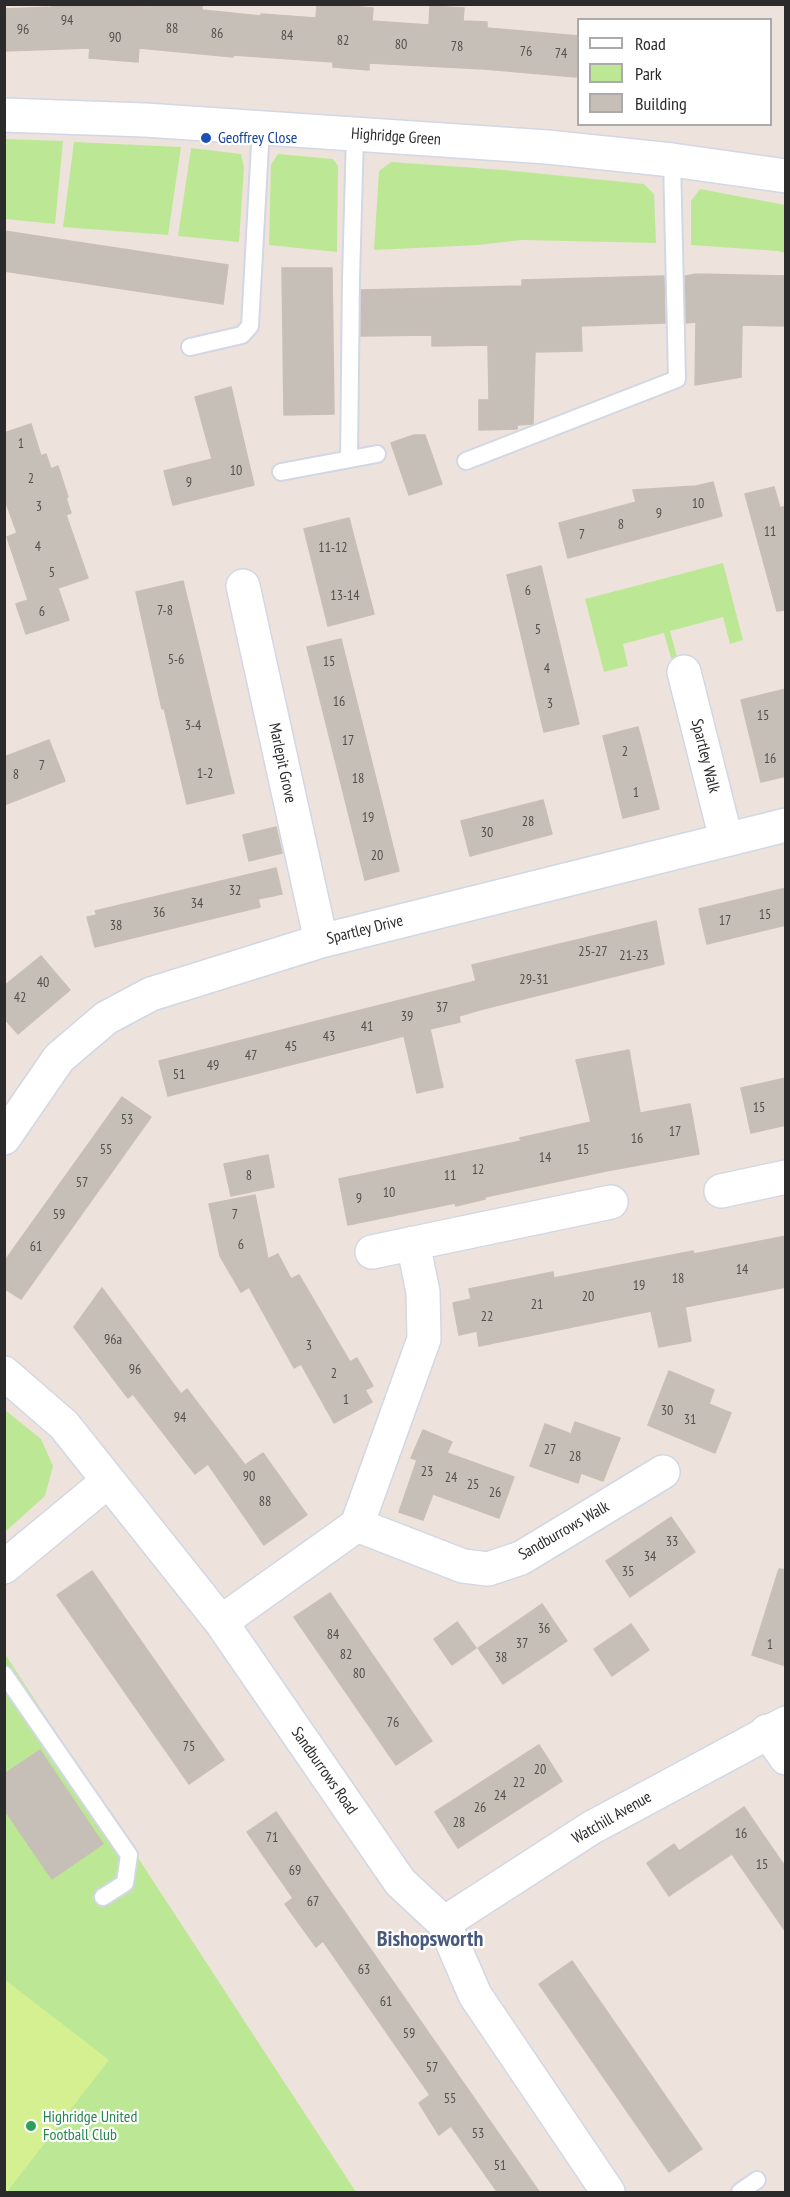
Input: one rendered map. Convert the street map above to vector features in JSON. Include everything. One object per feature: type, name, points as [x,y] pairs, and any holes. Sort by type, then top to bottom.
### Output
[{"type":"street","name":"Highridge Green","points":[[4,115],[145,120],[547,147],[672,160],[786,176]]},
{"type":"street","name":"Marlepit Grove","points":[[243,586],[321,941]]},
{"type":"street","name":"Spartley Walk","points":[[684,672],[726,839]]},
{"type":"street","name":"Spartley Drive","points":[[4,1138],[59,1058],[106,1018],[151,994],[321,941],[786,825]]},
{"type":"street","points":[[721,1191],[786,1177]]},
{"type":"street","points":[[372,1252],[611,1202]]},
{"type":"street","points":[[221,1622],[357,1525],[424,1339],[423,1292],[413,1243]]},
{"type":"street","name":"Sandburrows Road","points":[[4,1374],[64,1425],[221,1622],[400,1882],[444,1923],[475,1995],[608,2193]]},
{"type":"street","name":"Sandburrows Walk","points":[[357,1525],[463,1566],[488,1569],[521,1558],[663,1472]]},
{"type":"street","points":[[4,1567],[108,1481]]},
{"type":"street","points":[[776,1727],[786,1758]]},
{"type":"street","name":"Watchill Avenue","points":[[444,1923],[591,1828],[776,1727]]},
{"type":"lane","points":[[190,347],[242,335],[250,326],[261,128]]},
{"type":"lane","points":[[349,459],[351,279],[356,134]]},
{"type":"lane","points":[[466,460],[677,379],[672,160]]},
{"type":"lane","points":[[281,472],[377,454]]},
{"type":"lane","points":[[4,1674],[129,1855],[125,1883],[103,1897]]},
{"type":"lane","points":[[740,2193],[757,2180]]},
{"type":"green space","points":[[5,139],[63,141],[55,224],[5,219]]},
{"type":"green space","points":[[74,142],[181,147],[168,235],[63,227]]},
{"type":"green space","points":[[191,148],[241,154],[244,168],[239,242],[178,236]]},
{"type":"green space","points":[[278,154],[333,159],[338,166],[337,252],[269,245],[271,165]]},
{"type":"green space","points":[[391,162],[504,170],[644,184],[654,194],[656,243],[522,240],[478,245],[374,250],[379,171]]},
{"type":"green space","points":[[700,189],[785,205],[785,253],[691,245],[691,201]]},
{"type":"green space","points":[[723,563],[743,640],[730,644],[723,617],[670,631],[677,657],[671,658],[664,633],[623,644],[628,666],[604,672],[585,599]]},
{"type":"green space","points":[[5,1410],[41,1439],[53,1466],[45,1496],[5,1532]]},
{"type":"green space","points":[[5,1654],[356,2192],[5,2192]]},
{"type":"green space","name":"Highridge United Football Club","points":[[4,1979],[109,2060],[7,2192],[4,2192]]},
{"type":"building","points":[[52,4],[113,4],[146,7],[147,4],[202,4],[202,10],[261,16],[261,14],[316,18],[317,4],[327,4],[373,8],[372,21],[429,25],[430,6],[464,8],[463,21],[487,22],[487,28],[577,36],[577,72],[576,77],[369,63],[369,70],[333,67],[333,62],[233,55],[233,57],[139,48],[138,62],[89,58],[90,48],[4,51],[4,9],[52,7]]},
{"type":"building","points":[[4,231],[228,265],[223,304],[4,271]]},
{"type":"building","points":[[282,268],[332,268],[334,414],[284,415]]},
{"type":"building","points":[[697,274],[786,276],[786,326],[742,325],[741,377],[695,385],[696,322],[686,323],[685,276]]},
{"type":"building","points":[[664,276],[665,323],[581,326],[582,351],[535,352],[533,424],[517,425],[517,429],[479,430],[479,400],[489,400],[488,345],[432,346],[432,335],[361,336],[361,290],[522,286],[522,280]]},
{"type":"building","points":[[231,387],[254,485],[173,505],[164,471],[212,459],[195,397]]},
{"type":"building","points":[[31,424],[41,456],[46,454],[51,469],[58,466],[71,513],[66,515],[88,578],[58,588],[69,620],[26,634],[16,604],[28,600],[7,537],[17,533],[4,497],[4,433]]},
{"type":"building","points":[[414,435],[425,435],[442,484],[409,495],[391,443]]},
{"type":"building","points":[[713,482],[722,516],[568,558],[559,523],[636,502],[633,490],[696,486]]},
{"type":"building","points":[[774,487],[780,508],[786,506],[786,610],[777,611],[745,494]]},
{"type":"building","points":[[349,518],[374,614],[328,626],[304,529]]},
{"type":"building","points":[[541,566],[579,724],[544,732],[507,575]]},
{"type":"building","points":[[183,581],[234,793],[187,804],[164,708],[162,709],[136,592]]},
{"type":"building","points":[[341,639],[399,871],[365,880],[307,647]]},
{"type":"building","points":[[786,689],[786,776],[761,782],[741,700]]},
{"type":"building","points":[[638,727],[659,809],[623,818],[603,736]]},
{"type":"building","points":[[49,740],[65,781],[4,805],[4,757]]},
{"type":"building","points":[[543,800],[552,834],[470,856],[461,821]]},
{"type":"building","points":[[276,827],[282,853],[249,861],[243,835]]},
{"type":"building","points":[[276,868],[282,894],[258,899],[260,907],[95,947],[87,917],[97,915],[95,911]]},
{"type":"building","points":[[786,888],[786,925],[707,944],[699,909]]},
{"type":"building","points":[[656,921],[664,964],[483,1009],[459,1016],[460,1022],[430,1029],[443,1087],[417,1093],[404,1036],[168,1096],[159,1061],[476,981],[472,965]]},
{"type":"building","points":[[41,956],[70,990],[18,1034],[4,1018],[4,986]]},
{"type":"building","points":[[629,1050],[640,1113],[690,1104],[699,1154],[606,1171],[485,1197],[485,1199],[456,1206],[455,1203],[348,1225],[339,1179],[521,1141],[520,1138],[591,1122],[576,1060]]},
{"type":"building","points":[[786,1078],[786,1125],[751,1133],[741,1088]]},
{"type":"building","points":[[122,1097],[151,1117],[21,1299],[4,1288],[4,1262]]},
{"type":"building","points":[[268,1155],[274,1187],[231,1196],[224,1164]]},
{"type":"building","points":[[255,1195],[268,1259],[278,1254],[291,1279],[299,1275],[350,1362],[357,1358],[373,1386],[365,1390],[372,1402],[334,1423],[301,1364],[294,1368],[249,1287],[241,1292],[220,1256],[209,1204]]},
{"type":"building","points":[[786,1236],[786,1287],[685,1307],[691,1341],[659,1347],[651,1311],[479,1346],[477,1331],[459,1335],[453,1303],[471,1299],[469,1289],[553,1272],[554,1278],[693,1251],[694,1254]]},
{"type":"building","points":[[102,1288],[181,1394],[187,1389],[245,1465],[263,1453],[307,1515],[264,1545],[208,1464],[195,1474],[133,1394],[128,1398],[74,1327]]},
{"type":"building","points":[[669,1371],[714,1390],[709,1404],[731,1413],[715,1453],[648,1425]]},
{"type":"building","points":[[575,1422],[620,1438],[603,1481],[581,1473],[578,1483],[530,1466],[545,1424],[571,1434]]},
{"type":"building","points":[[423,1430],[452,1442],[447,1453],[514,1477],[499,1518],[433,1494],[423,1520],[399,1512],[417,1460],[411,1458]]},
{"type":"building","points":[[671,1517],[695,1552],[630,1597],[606,1561]]},
{"type":"building","points":[[779,1569],[786,1570],[786,1666],[752,1655]]},
{"type":"building","points":[[92,1571],[224,1760],[189,1784],[57,1595]]},
{"type":"building","points":[[330,1593],[432,1741],[396,1765],[294,1617]]},
{"type":"building","points":[[542,1604],[567,1641],[503,1684],[478,1648]]},
{"type":"building","points":[[457,1622],[476,1648],[452,1665],[434,1639]]},
{"type":"building","points":[[631,1624],[649,1650],[612,1676],[594,1649]]},
{"type":"building","points":[[539,1745],[562,1781],[458,1848],[435,1812]]},
{"type":"building","points":[[40,1750],[103,1844],[52,1879],[4,1809],[4,1774]]},
{"type":"building","points":[[744,1807],[786,1868],[786,1932],[732,1854],[669,1896],[647,1863],[674,1844],[679,1851]]},
{"type":"building","points":[[276,1812],[540,2193],[498,2193],[451,2126],[439,2135],[419,2103],[430,2095],[323,1941],[316,1947],[285,1904],[293,1898],[247,1832]]},
{"type":"building","points":[[572,1961],[702,2149],[669,2172],[539,1984]]},
{"type":"place","name":"Geoffrey Close","points":[[206,138]]},
{"type":"place","name":"Highridge United Football Club","points":[[31,2126]]},
{"type":"district","name":"Bishopsworth","points":[[430,1940]]}]
